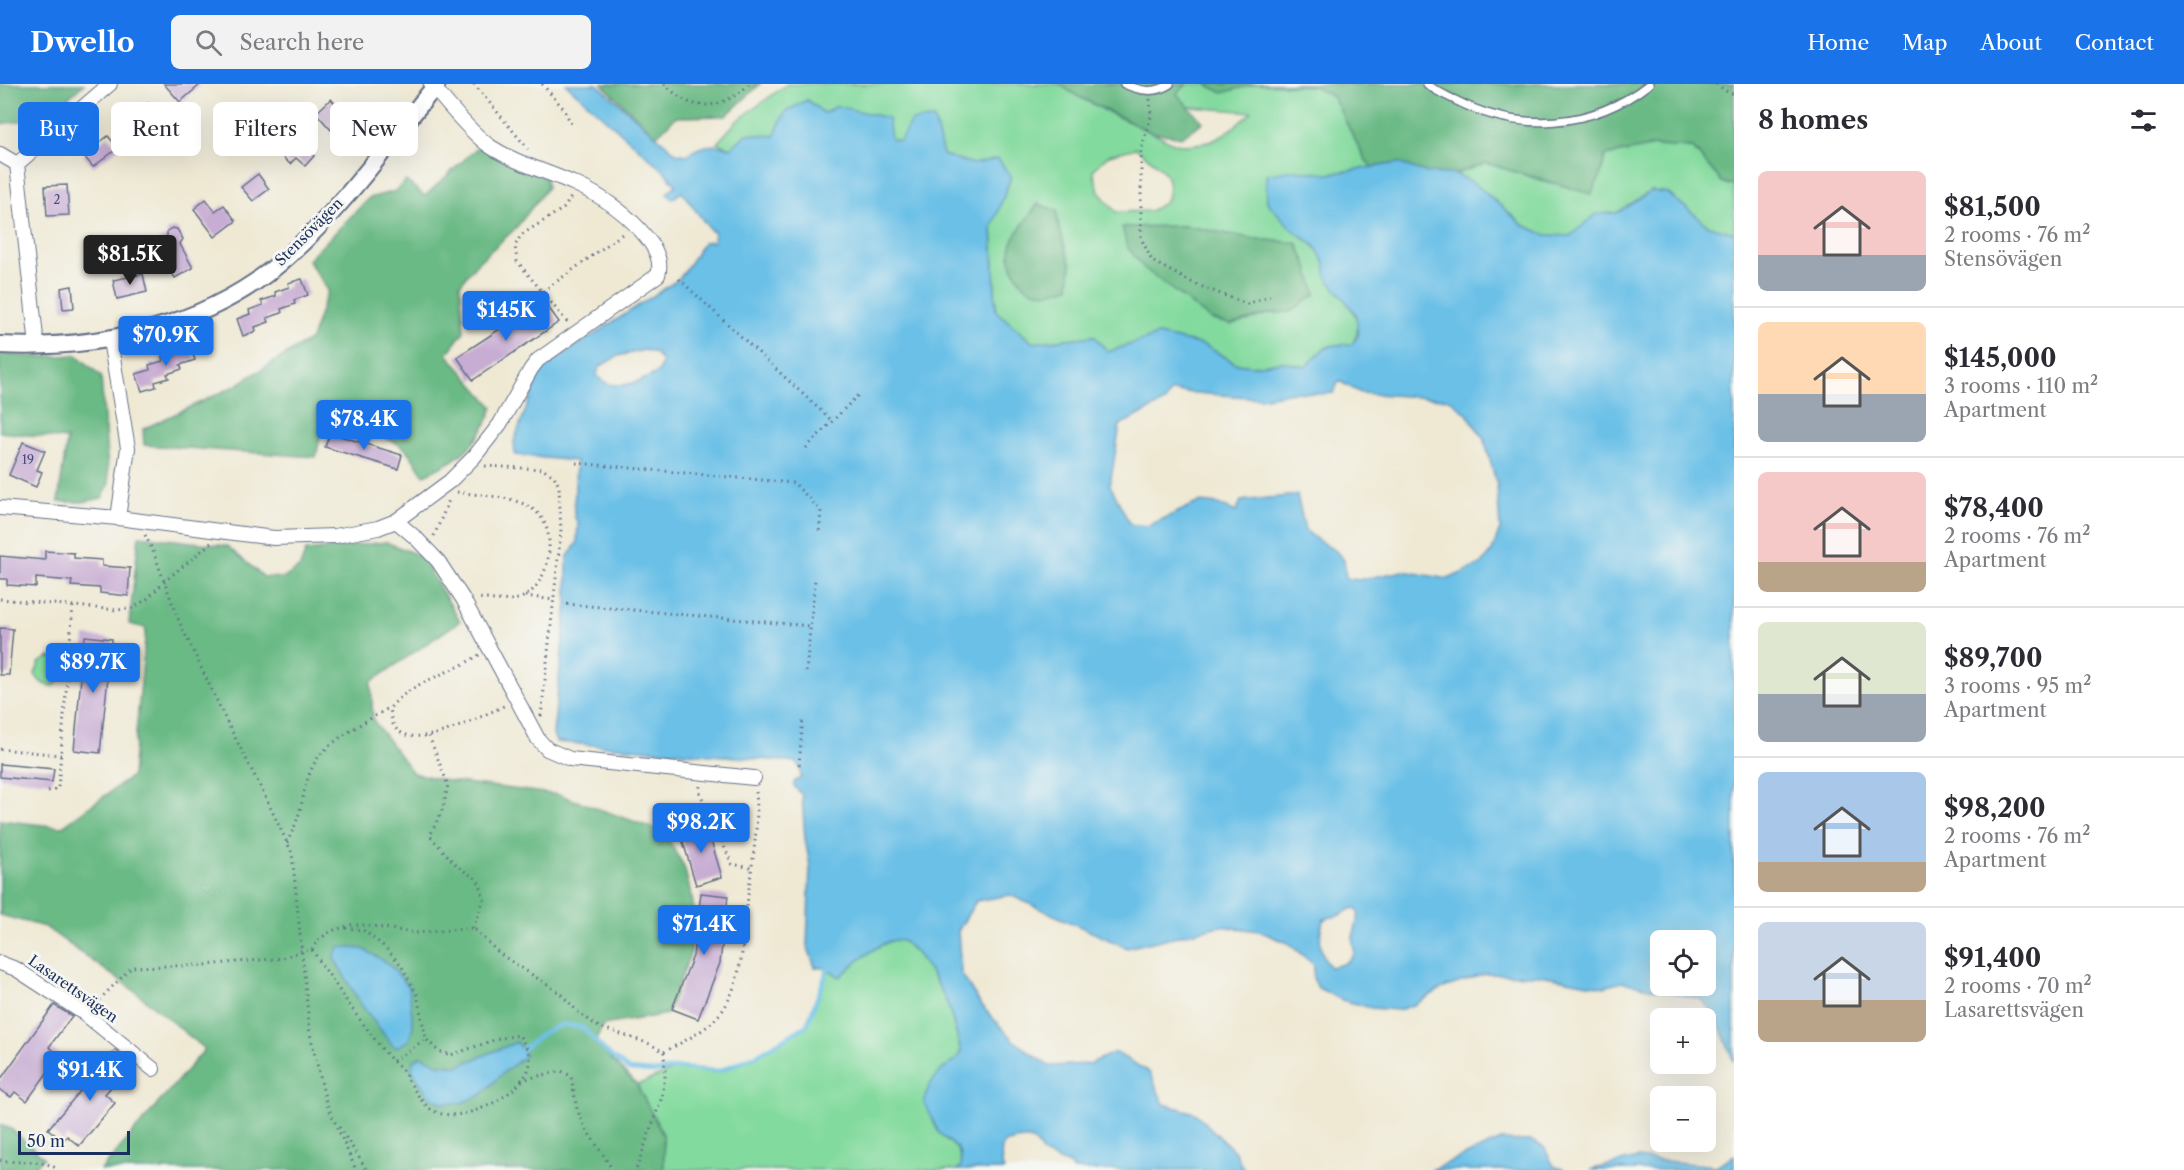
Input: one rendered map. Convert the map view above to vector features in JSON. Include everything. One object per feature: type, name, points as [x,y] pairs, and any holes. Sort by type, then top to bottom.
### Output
[{"type":"street","points":[[17,164],[110,84]]},
{"type":"street","points":[[0,508],[138,520],[274,538],[335,536],[378,528],[396,521],[450,481],[495,431],[538,360],[658,275],[661,266],[654,247],[636,224],[617,209],[576,184],[535,170],[488,144],[434,85]]},
{"type":"street","name":"Stensövägen","points":[[0,345],[37,346],[110,340],[179,320],[220,302],[255,281],[288,256],[333,210],[434,85]]},
{"type":"street","points":[[0,154],[17,164]]},
{"type":"street","points":[[17,164],[37,346]]},
{"type":"street","points":[[110,340],[128,448],[118,518]]},
{"type":"street","points":[[396,521],[438,561],[491,649],[534,733],[547,749],[570,759],[754,778]]},
{"type":"street","name":"Lasarettsvägen","points":[[0,963],[16,969],[85,1014],[153,1069]]},
{"type":"lane","points":[[1124,84],[1149,92],[1160,90],[1170,84]]},
{"type":"lane","points":[[1427,84],[1465,105],[1499,118],[1540,123],[1588,116],[1610,109],[1631,98],[1649,84]]},
{"type":"path","points":[[474,84],[529,150]]},
{"type":"path","points":[[542,84],[564,109],[571,124]]},
{"type":"path","points":[[664,84],[684,100],[699,105],[720,103],[740,94],[749,84]]},
{"type":"path","points":[[1716,84],[1726,92],[1734,94]]},
{"type":"path","points":[[1149,92],[1151,116],[1141,151],[1141,238],[1152,261],[1195,284],[1247,304],[1270,296]]},
{"type":"path","points":[[576,184],[570,200],[564,207],[521,235],[515,246],[517,261],[576,333]]},
{"type":"path","points":[[509,316],[636,224]]},
{"type":"path","points":[[679,279],[832,421]]},
{"type":"path","points":[[806,448],[858,395]]},
{"type":"path","points":[[576,463],[794,483],[821,511],[819,534]]},
{"type":"path","points":[[476,466],[542,469],[558,481],[561,532],[543,705],[539,730],[534,733]]},
{"type":"path","points":[[427,549],[440,525],[452,491],[526,504],[544,520],[549,546],[543,573],[533,589],[525,596]]},
{"type":"path","points":[[138,520],[153,550],[180,621],[210,686],[292,853],[310,1034],[326,1101],[356,1170]]},
{"type":"path","points":[[0,598],[117,610],[133,608],[147,599],[223,531]]},
{"type":"path","points":[[806,672],[815,579]]},
{"type":"path","points":[[462,599],[470,596],[498,600],[525,596],[554,600]]},
{"type":"path","points":[[567,604],[810,626]]},
{"type":"path","points":[[48,791],[58,789],[73,606]]},
{"type":"path","points":[[287,843],[298,816],[303,790],[316,760],[322,753],[347,733],[390,708],[400,695],[491,649]]},
{"type":"path","points":[[390,708],[393,725],[401,733],[422,738],[468,722],[517,700]]},
{"type":"path","points":[[798,765],[803,718]]},
{"type":"path","points":[[429,736],[448,785],[443,808],[430,836],[458,867],[480,884],[484,900],[473,928]]},
{"type":"path","points":[[0,749],[61,755]]},
{"type":"path","points":[[700,772],[700,793],[732,864],[751,868]]},
{"type":"path","points":[[664,1052],[714,1020],[726,1006],[734,987],[740,963],[751,868],[757,804],[754,778]]},
{"type":"path","points":[[312,950],[318,940],[331,931],[351,925],[416,933],[473,928],[500,954],[560,993],[577,1011],[597,1026],[650,1044],[664,1052]]},
{"type":"path","points":[[312,950],[354,1013],[404,1072],[416,1094],[434,1111],[453,1115],[475,1112],[500,1100],[520,1081],[529,1068],[529,1051],[519,1035],[497,1039],[451,1055],[438,1051],[426,1039],[417,995],[401,965],[385,946],[363,930],[345,928]]},
{"type":"path","points":[[85,1014],[132,966],[205,965],[282,958],[312,950]]},
{"type":"path","points":[[393,1061],[426,1039]]},
{"type":"path","points":[[636,1170],[662,1097],[665,1076],[664,1052]]},
{"type":"path","points":[[520,1081],[561,1071],[571,1076],[577,1109],[584,1126],[613,1170]]},
{"type":"path","points":[[333,1118],[367,1170]]},
{"type":"path","points":[[0,1160],[16,1163],[44,1163],[53,1165],[58,1170]]},
{"type":"green space","points":[[0,84],[84,84],[63,102],[18,102],[18,122],[0,124]]},
{"type":"green space","points":[[602,84],[760,84],[726,116],[676,117],[656,136]]},
{"type":"green space","points":[[787,84],[1059,84],[1107,112],[1170,142],[1183,145],[1213,140],[1229,131],[1252,112],[1167,105],[1108,84],[1665,84],[1345,120],[1365,159],[1372,167],[1328,174],[1294,170],[1292,229],[1311,243],[1322,256],[1329,280],[1353,311],[1358,327],[1351,346],[1336,345],[1325,348],[1307,367],[1283,362],[1252,366],[1237,364],[1204,345],[1158,335],[1108,352],[1094,336],[1033,343],[996,311],[992,227],[1011,177],[998,159],[973,164],[891,139],[824,113],[785,112],[774,136],[747,134],[731,148],[717,143],[737,121]],"holes":[[[1136,148],[1163,170],[1168,183],[1166,202],[1150,211],[1116,212],[1099,192],[1093,170],[1109,155]],[[1038,204],[1057,211],[1058,224],[1071,266]],[[1186,226],[1255,239],[1297,243],[1308,268],[1315,294],[1290,312],[1271,313],[1247,321],[1123,227]]]},
{"type":"green space","points":[[1059,84],[1187,84],[1177,94],[1203,122],[1181,137],[1151,132],[1077,96]]},
{"type":"green space","points":[[1206,84],[1256,84],[1222,93]]},
{"type":"green space","points":[[1256,84],[1734,84],[1734,186],[1722,182],[1693,148],[1654,146],[1605,156],[1600,177],[1591,194],[1486,163],[1455,174],[1428,173],[1398,163],[1372,167],[1365,159],[1333,97],[1314,86]]},
{"type":"green space","points":[[479,146],[511,164],[546,177],[547,188],[516,228],[475,265],[460,285],[464,331],[447,354],[493,407],[481,432],[467,450],[424,475],[410,454],[397,443],[378,435],[346,428],[327,427],[321,433],[316,457],[144,445],[143,429],[235,386],[311,339],[328,290],[308,260],[369,198],[395,191],[406,181],[425,196]]},
{"type":"green space","points":[[1654,146],[1693,148],[1722,182],[1734,186],[1734,233],[1709,226],[1667,193],[1651,191],[1617,213],[1597,214],[1570,236],[1546,235],[1523,225],[1474,183],[1455,174],[1486,163],[1550,183],[1600,177],[1605,156]]},
{"type":"green space","points":[[1038,204],[1057,211],[1058,224],[1071,266],[1069,287],[1042,293],[1035,292],[1022,283],[1010,258],[1014,238]]},
{"type":"green space","points":[[1186,226],[1255,239],[1297,243],[1316,294],[1290,312],[1271,313],[1231,325],[1210,319],[1144,268],[1127,247],[1122,227]]},
{"type":"green space","points":[[0,354],[41,357],[77,355],[101,376],[109,484],[102,498],[83,502],[58,502],[67,439],[0,432]]},
{"type":"green space","points":[[139,536],[227,546],[264,577],[284,578],[300,567],[306,551],[386,542],[421,556],[460,621],[371,682],[373,720],[413,773],[449,781],[560,795],[664,832],[684,866],[693,903],[691,952],[667,1014],[603,1025],[595,1043],[637,1085],[663,1135],[664,1170],[101,1170],[205,1049],[137,993],[45,927],[0,915],[0,820],[61,827],[132,776],[146,628],[129,624]],"holes":[[[517,1042],[525,1055],[504,1072],[412,1070],[420,1056],[438,1064],[458,1066]]]},
{"type":"green space","points":[[50,657],[62,664],[61,678],[54,686],[43,683],[35,674],[40,662]]},
{"type":"green space","points":[[898,939],[920,958],[940,988],[948,1005],[961,1051],[956,1060],[943,1069],[946,1140],[956,1148],[959,1154],[961,1166],[957,1170],[664,1170],[663,1135],[637,1085],[678,1068],[719,1071],[759,1054],[807,1025],[828,969],[840,977],[874,949]]},
{"type":"green space","points":[[0,1125],[11,1129],[44,1158],[31,1170],[0,1170]]},
{"type":"water","points":[[566,84],[597,84],[676,153],[687,155],[708,146],[719,145],[731,148],[747,134],[774,136],[785,112],[807,100],[824,113],[837,106],[888,118],[891,139],[900,141],[911,121],[934,119],[943,155],[973,164],[998,159],[1011,177],[992,227],[996,311],[1033,343],[1094,336],[1108,352],[1158,335],[1204,345],[1237,364],[1252,366],[1283,362],[1306,367],[1325,348],[1351,345],[1358,336],[1356,314],[1327,278],[1325,264],[1315,246],[1292,229],[1267,202],[1266,175],[1294,170],[1328,174],[1398,163],[1428,173],[1455,174],[1474,183],[1523,225],[1546,235],[1570,236],[1597,214],[1617,213],[1651,191],[1667,193],[1709,226],[1734,233],[1734,1062],[1716,1017],[1716,1008],[1709,1008],[1700,999],[1686,996],[1716,996],[1716,930],[1650,930],[1650,988],[1622,982],[1604,987],[1540,975],[1485,974],[1441,989],[1414,1005],[1398,1010],[1371,1008],[1342,1000],[1318,988],[1313,978],[1314,965],[1288,943],[1259,931],[1220,926],[1127,948],[1010,895],[976,901],[958,931],[961,973],[981,1005],[1013,1040],[1049,1066],[1089,1064],[1115,1052],[1149,1072],[1164,1104],[1195,1113],[1235,1152],[1244,1170],[1074,1170],[1069,1165],[1043,1154],[1032,1140],[1022,1139],[1004,1143],[1001,1157],[1004,1170],[957,1170],[961,1166],[960,1154],[957,1148],[939,1133],[924,1103],[929,1085],[943,1069],[956,1060],[961,1051],[948,1006],[920,957],[905,943],[898,940],[884,943],[876,948],[840,977],[828,969],[815,967],[807,945],[810,866],[805,839],[802,795],[794,786],[794,782],[801,778],[800,768],[796,762],[556,742],[553,734],[567,604],[567,558],[577,543],[578,522],[574,512],[576,461],[515,455],[514,441],[541,369],[679,279],[704,242],[714,241],[714,231],[711,231],[682,192],[672,199],[667,193],[676,185],[664,171]],"holes":[[[645,350],[655,353],[662,362],[659,372],[636,382],[618,385],[603,381],[597,375],[599,367],[618,356]],[[1339,381],[1361,393],[1449,399],[1467,414],[1484,439],[1497,485],[1500,529],[1492,551],[1482,564],[1448,579],[1403,571],[1358,580],[1346,578],[1344,560],[1336,551],[1305,530],[1297,495],[1241,501],[1236,512],[1218,504],[1199,502],[1148,526],[1130,524],[1110,485],[1120,425],[1165,402],[1171,391],[1260,398],[1294,392],[1333,393]],[[1355,908],[1359,913],[1353,937],[1355,953],[1350,960],[1330,967],[1320,944],[1323,920]]]},
{"type":"water","points":[[339,947],[363,949],[388,963],[409,987],[413,1026],[409,1040],[397,1047],[393,1046],[362,1006],[334,958]]},
{"type":"water","points":[[517,1042],[525,1056],[504,1072],[481,1095],[461,1103],[442,1103],[428,1095],[412,1070],[413,1061],[421,1056],[438,1064],[458,1066]]},
{"type":"water","points":[[1501,1140],[1531,1141],[1544,1147],[1554,1166],[1565,1170],[1431,1170]]},
{"type":"water","points":[[1734,1155],[1734,1170],[1590,1170],[1637,1158],[1716,1166]]},
{"type":"building","points":[[164,84],[201,84],[180,102]]},
{"type":"building","points":[[331,99],[334,102],[330,102],[330,129],[318,115],[318,111]]},
{"type":"building","points":[[108,136],[111,140],[111,153],[93,167],[84,156],[99,156],[99,143]]},
{"type":"building","points":[[282,156],[314,156],[305,166],[296,158],[290,164]]},
{"type":"building","points":[[258,174],[269,189],[253,201],[241,187]]},
{"type":"building","points":[[67,185],[69,215],[47,216],[45,186]]},
{"type":"building","points":[[206,199],[215,211],[224,205],[236,221],[215,237],[194,209]]},
{"type":"building","points":[[172,228],[177,229],[183,239],[180,244],[193,268],[175,278],[155,243],[167,236],[167,231]]},
{"type":"building","points":[[143,274],[147,292],[117,299],[113,280]]},
{"type":"building","points":[[302,279],[308,295],[294,300],[295,304],[281,309],[282,313],[267,318],[269,322],[255,327],[256,331],[243,336],[237,319],[250,314],[249,310],[263,305],[261,301],[276,296],[275,292],[289,287],[288,283]]},
{"type":"building","points":[[72,286],[74,308],[63,309],[61,288]]},
{"type":"building","points":[[546,304],[559,322],[473,380],[457,357],[509,323],[512,327]]},
{"type":"building","points":[[189,343],[195,360],[180,365],[182,369],[167,374],[169,378],[155,382],[156,387],[142,391],[136,374],[150,370],[149,365],[163,361],[162,357],[176,352],[174,348]]},
{"type":"building","points":[[330,433],[402,455],[398,469],[325,447]]},
{"type":"building","points":[[23,442],[45,451],[37,470],[42,472],[36,487],[9,475]]},
{"type":"building","points":[[45,551],[74,553],[74,558],[102,560],[102,566],[130,568],[128,596],[100,593],[100,588],[71,586],[72,581],[36,578],[36,587],[7,585],[7,579],[0,579],[0,556],[45,560]]},
{"type":"building","points":[[0,628],[13,629],[9,675],[0,675]]},
{"type":"building","points":[[85,636],[112,639],[100,753],[74,750]]},
{"type":"building","points":[[0,764],[54,769],[52,782],[0,777]]},
{"type":"building","points":[[706,824],[722,877],[696,885],[680,832]]},
{"type":"building","points":[[701,893],[728,896],[720,963],[698,1019],[672,1009],[693,956]]},
{"type":"building","points":[[54,1005],[72,1016],[49,1047],[60,1055],[27,1101],[15,1092],[11,1097],[0,1090],[0,1080]]},
{"type":"building","points":[[115,1050],[131,1064],[105,1094],[115,1103],[79,1146],[67,1136],[63,1141],[48,1129]]},
{"type":"waterway","points":[[522,1050],[543,1033],[563,1024],[583,1028],[606,1052],[629,1070],[653,1072],[678,1068],[719,1071],[759,1054],[807,1025],[828,969]]}]
